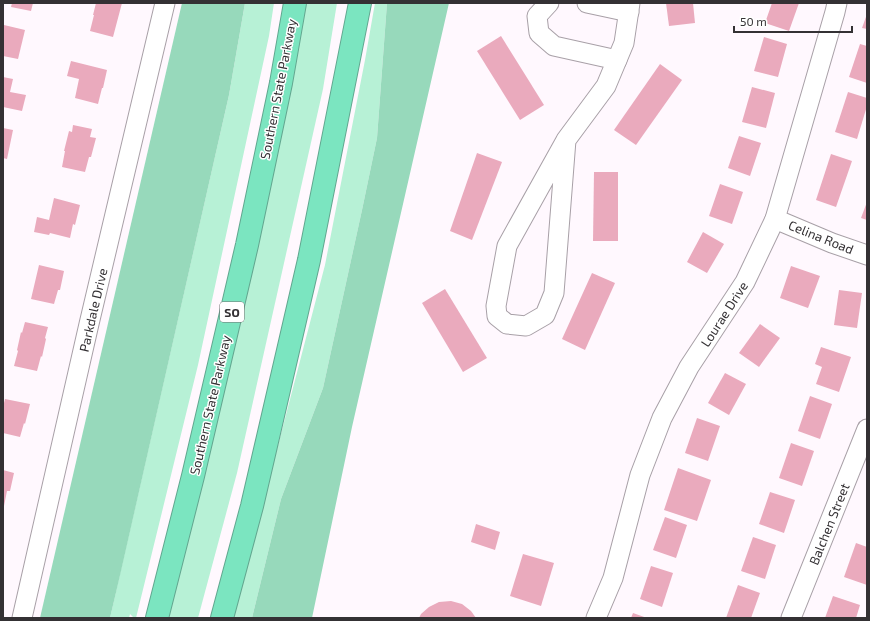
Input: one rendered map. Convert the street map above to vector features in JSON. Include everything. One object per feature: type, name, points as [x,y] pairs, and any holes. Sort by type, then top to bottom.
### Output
[{"type":"highway","name":"Southern State Parkway","points":[[157,618],[193,476],[247,245],[281,82],[295,3]]},
{"type":"highway","points":[[222,618],[252,506],[309,260],[360,3]]},
{"type":"street","name":"Parkdale Drive","points":[[22,618],[89,324],[165,3]]},
{"type":"street","points":[[549,3],[537,16],[539,33],[554,46],[617,60]]},
{"type":"street","points":[[566,140],[554,292],[545,315],[526,326],[507,324],[497,316],[496,306],[508,246],[566,140],[606,86],[624,43],[629,8],[587,3]]},
{"type":"street","name":"Lourae Drive","points":[[596,618],[613,578],[640,475],[662,418],[689,367],[745,282],[775,219],[837,3]]},
{"type":"street","name":"Celina Road","points":[[775,219],[832,243],[867,255]]},
{"type":"street","name":"Balchen Street","points":[[791,618],[867,429]]},
{"type":"green space","points":[[182,3],[245,3],[229,95],[121,571],[110,618],[40,618]]},
{"type":"green space","points":[[245,3],[274,3],[269,36],[198,365],[136,618],[130,614],[129,618],[110,618],[229,95]]},
{"type":"green space","points":[[305,3],[337,3],[323,89],[237,473],[198,618],[166,618]]},
{"type":"green space","points":[[375,3],[387,3],[377,138],[323,388],[281,499],[252,618],[233,618],[325,265]]},
{"type":"green space","points":[[387,3],[449,3],[352,427],[312,618],[252,618],[281,499],[323,388],[377,138]]},
{"type":"building","points":[[12,3],[33,3],[31,11],[11,7]]},
{"type":"building","points":[[96,3],[122,3],[113,37],[90,31]]},
{"type":"building","points":[[666,3],[693,3],[695,23],[669,26]]},
{"type":"building","points":[[772,3],[799,3],[789,31],[765,23]]},
{"type":"building","points":[[867,14],[867,29],[862,28]]},
{"type":"building","points":[[4,25],[25,30],[18,59],[3,56]]},
{"type":"building","points":[[501,36],[544,105],[520,120],[477,51]]},
{"type":"building","points":[[764,37],[787,44],[778,77],[754,71]]},
{"type":"building","points":[[860,44],[867,46],[867,83],[849,77]]},
{"type":"building","points":[[71,61],[107,70],[98,104],[75,98],[79,79],[67,76]]},
{"type":"building","points":[[660,64],[682,80],[636,145],[614,130]]},
{"type":"building","points":[[3,77],[13,79],[10,92],[26,95],[22,111],[3,107]]},
{"type":"building","points":[[752,87],[775,93],[766,128],[742,122]]},
{"type":"building","points":[[848,92],[867,98],[867,106],[857,139],[835,132]]},
{"type":"building","points":[[73,125],[92,129],[90,137],[96,138],[85,172],[62,167],[69,131],[72,132]]},
{"type":"building","points":[[3,128],[13,130],[7,159],[3,158]]},
{"type":"building","points":[[739,136],[761,143],[750,176],[728,168]]},
{"type":"building","points":[[477,153],[502,162],[472,240],[450,231]]},
{"type":"building","points":[[831,154],[852,161],[836,207],[816,200]]},
{"type":"building","points":[[594,172],[618,172],[618,241],[593,241]]},
{"type":"building","points":[[720,184],[743,192],[732,224],[709,216]]},
{"type":"building","points":[[54,198],[80,205],[70,238],[50,233],[49,235],[34,232],[37,217],[49,220]]},
{"type":"building","points":[[867,202],[867,220],[861,218]]},
{"type":"building","points":[[703,232],[724,244],[707,273],[687,262]]},
{"type":"building","points":[[39,265],[64,271],[60,290],[58,290],[54,304],[31,299]]},
{"type":"building","points":[[791,266],[820,276],[808,308],[780,298]]},
{"type":"building","points":[[592,273],[615,283],[585,350],[562,339]]},
{"type":"building","points":[[445,289],[487,358],[463,372],[422,303]]},
{"type":"building","points":[[839,290],[862,293],[857,328],[834,325]]},
{"type":"building","points":[[25,322],[48,327],[42,357],[41,356],[37,371],[14,366],[21,332],[22,333]]},
{"type":"building","points":[[760,324],[780,338],[759,367],[739,353]]},
{"type":"building","points":[[821,347],[851,357],[839,392],[816,384],[822,367],[815,364]]},
{"type":"building","points":[[725,373],[746,384],[729,415],[708,403]]},
{"type":"building","points":[[810,396],[832,404],[820,439],[798,431]]},
{"type":"building","points":[[5,399],[30,404],[20,437],[3,433],[3,407]]},
{"type":"building","points":[[697,418],[720,426],[708,461],[685,453]]},
{"type":"building","points":[[791,443],[814,451],[802,486],[779,478]]},
{"type":"building","points":[[678,468],[711,480],[697,521],[664,510]]},
{"type":"building","points":[[3,470],[14,473],[10,491],[7,491],[4,506]]},
{"type":"building","points":[[770,492],[795,500],[784,533],[759,524]]},
{"type":"building","points":[[665,517],[687,525],[676,558],[653,550]]},
{"type":"building","points":[[476,524],[500,532],[495,550],[471,542]]},
{"type":"building","points":[[753,537],[776,545],[765,579],[741,571]]},
{"type":"building","points":[[856,543],[867,547],[867,585],[844,577]]},
{"type":"building","points":[[523,554],[554,563],[541,606],[510,596]]},
{"type":"building","points":[[651,566],[673,573],[662,607],[640,599]]},
{"type":"building","points":[[738,585],[760,593],[751,618],[726,618]]},
{"type":"building","points":[[833,596],[860,605],[856,618],[825,618]]},
{"type":"building","points":[[451,601],[462,604],[471,611],[476,618],[419,618],[421,614],[429,607],[439,602]]},
{"type":"building","points":[[633,613],[647,618],[631,618]]}]
